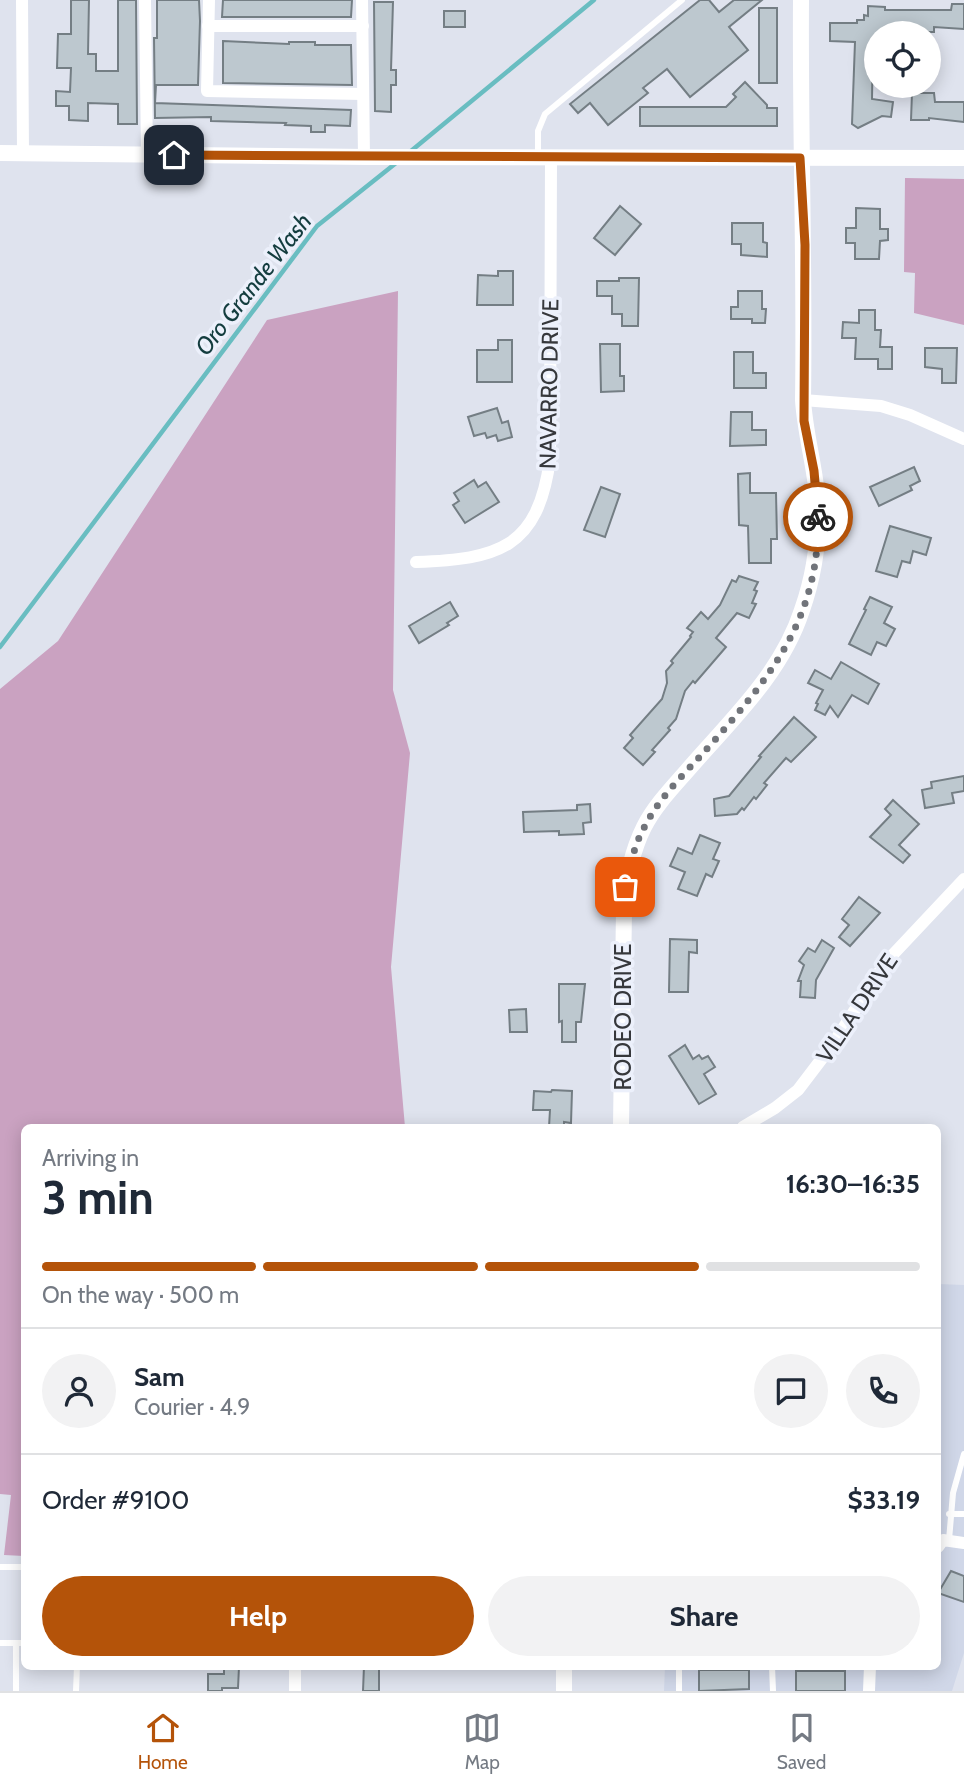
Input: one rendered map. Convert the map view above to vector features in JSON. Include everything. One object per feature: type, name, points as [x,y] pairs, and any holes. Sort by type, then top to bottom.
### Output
[{"type":"street","points":[[22,0],[23,153]]},
{"type":"street","points":[[145,0],[147,154]]},
{"type":"street","points":[[209,0],[207,91],[363,94]]},
{"type":"street","points":[[362,0],[365,157]]},
{"type":"street","name":"RODEO DRIVE","points":[[621,1124],[624,909],[625,887],[633,854],[645,825],[661,801],[770,674],[802,612],[811,579],[818,525],[817,496],[803,400],[805,245],[800,158],[801,0]]},
{"type":"street","points":[[208,26],[362,26]]},
{"type":"street","points":[[0,153],[545,158],[964,158]]},
{"type":"street","name":"NAVARRO DRIVE","points":[[416,562],[463,560],[487,554],[510,543],[537,513],[546,488],[550,459],[545,158]]},
{"type":"street","points":[[803,400],[850,402],[881,407],[910,415],[964,439]]},
{"type":"street","name":"VILLA DRIVE","points":[[748,1124],[798,1090],[833,1044],[885,963],[964,879]]},
{"type":"street","points":[[944,1543],[964,1543]]},
{"type":"street","points":[[295,1670],[295,1691]]},
{"type":"street","points":[[564,1670],[564,1691]]},
{"type":"street","points":[[869,1691],[870,1670]]},
{"type":"lane","points":[[545,158],[538,131],[545,114],[682,0]]},
{"type":"lane","points":[[944,1543],[953,1493],[964,1454]]},
{"type":"lane","points":[[949,1514],[964,1514]]},
{"type":"lane","points":[[0,1567],[21,1567]]},
{"type":"lane","points":[[0,1643],[21,1643]]},
{"type":"lane","points":[[16,1643],[16,1691]]},
{"type":"lane","points":[[76,1691],[77,1670]]},
{"type":"lane","points":[[679,1670],[679,1691]]},
{"type":"lane","points":[[772,1670],[772,1691]]},
{"type":"shaded area","points":[[905,178],[964,179],[964,325],[914,313],[915,273],[904,272]]},
{"type":"shaded area","points":[[398,291],[393,690],[410,753],[391,967],[405,1124],[21,1124],[21,1556],[4,1555],[11,1495],[0,1494],[0,689],[58,641],[267,320]]},
{"type":"shaded area","points":[[941,1284],[964,1285],[964,1653],[952,1691],[664,1691],[665,1670],[941,1670]]},
{"type":"building","points":[[71,0],[89,0],[88,54],[96,54],[96,71],[118,71],[118,0],[136,0],[137,124],[118,124],[118,104],[88,103],[88,121],[69,120],[69,106],[56,106],[56,91],[70,92],[71,68],[57,68],[58,34],[71,34]]},
{"type":"building","points":[[157,0],[199,0],[200,21],[198,85],[156,85],[155,103],[351,110],[350,126],[325,125],[325,132],[311,132],[311,126],[285,125],[286,123],[211,121],[211,117],[155,118],[154,38],[157,38]]},
{"type":"building","points":[[223,0],[352,0],[351,17],[222,17]]},
{"type":"building","points":[[700,0],[709,0],[719,12],[734,0],[762,0],[729,27],[748,50],[690,97],[667,69],[643,88],[648,93],[608,125],[590,103],[578,113],[570,104]]},
{"type":"building","points":[[374,2],[393,2],[391,70],[396,70],[396,85],[391,85],[391,112],[375,111]]},
{"type":"building","points":[[952,4],[964,4],[964,29],[941,27],[941,21],[864,21],[864,98],[893,102],[891,117],[882,116],[858,128],[852,124],[855,42],[830,41],[830,23],[857,23],[857,20],[864,20],[864,15],[868,16],[868,6],[885,7],[885,10],[951,10]]},
{"type":"building","points":[[759,8],[777,8],[777,83],[759,83]]},
{"type":"building","points":[[444,11],[465,11],[465,27],[444,27]]},
{"type":"building","points":[[223,41],[351,45],[352,85],[223,83]]},
{"type":"building","points":[[745,82],[767,108],[777,108],[777,126],[640,126],[640,107],[726,107],[736,97],[733,94]]},
{"type":"building","points":[[912,98],[935,98],[935,102],[964,102],[964,122],[929,118],[911,120]]},
{"type":"building","points":[[620,206],[641,224],[615,255],[594,238]]},
{"type":"building","points":[[856,208],[880,209],[880,229],[888,229],[888,240],[880,241],[879,259],[855,259],[855,243],[846,243],[846,228],[856,228]]},
{"type":"building","points":[[732,223],[763,223],[763,242],[767,243],[767,257],[741,255],[741,244],[732,244]]},
{"type":"building","points":[[498,271],[513,271],[513,305],[477,305],[478,275],[498,276]]},
{"type":"building","points":[[619,278],[639,278],[638,326],[622,326],[622,314],[612,314],[612,296],[597,296],[597,281],[619,281]]},
{"type":"building","points":[[738,291],[762,291],[762,309],[766,309],[765,323],[752,323],[752,319],[731,319],[731,307],[738,307]]},
{"type":"building","points":[[859,310],[875,310],[875,330],[881,330],[880,347],[892,347],[892,369],[878,369],[878,359],[855,359],[856,338],[842,338],[843,322],[859,323]]},
{"type":"building","points":[[498,340],[512,340],[512,382],[477,382],[477,350],[498,350]]},
{"type":"building","points":[[600,344],[620,344],[620,376],[624,376],[624,391],[601,392]]},
{"type":"building","points":[[925,348],[957,348],[956,383],[942,383],[942,369],[925,367]]},
{"type":"building","points":[[734,352],[753,352],[753,373],[766,373],[766,388],[734,388]]},
{"type":"building","points":[[497,408],[502,423],[508,421],[512,437],[498,441],[496,435],[487,438],[485,433],[474,436],[468,417]]},
{"type":"building","points":[[731,412],[752,412],[752,430],[766,430],[766,445],[730,446]]},
{"type":"building","points":[[914,467],[920,481],[910,486],[912,490],[879,506],[870,487]]},
{"type":"building","points":[[750,473],[750,493],[776,493],[777,539],[771,539],[771,563],[749,563],[748,526],[739,525],[738,474]]},
{"type":"building","points":[[474,480],[478,487],[486,482],[499,502],[465,523],[453,505],[459,501],[454,493]]},
{"type":"building","points":[[601,487],[620,494],[605,537],[584,530]]},
{"type":"building","points":[[890,526],[931,538],[926,555],[913,551],[910,563],[902,561],[897,577],[876,571]]},
{"type":"building","points":[[739,576],[758,582],[752,603],[756,604],[749,618],[737,613],[716,638],[726,647],[685,691],[676,719],[668,728],[670,730],[643,765],[624,748],[633,738],[630,735],[662,699],[667,683],[666,671],[693,632],[687,628],[701,612],[708,619],[720,605],[732,580],[736,582]]},
{"type":"building","points":[[870,597],[892,607],[884,623],[895,629],[886,646],[877,642],[871,655],[849,644]]},
{"type":"building","points":[[450,602],[458,616],[447,623],[449,625],[419,643],[409,626]]},
{"type":"building","points":[[841,662],[879,684],[868,704],[852,695],[838,717],[830,706],[825,715],[815,710],[823,690],[808,683],[815,670],[831,679]]},
{"type":"building","points":[[794,717],[816,737],[791,762],[786,758],[764,783],[767,785],[756,799],[754,797],[744,810],[742,808],[737,814],[715,816],[714,799],[729,796],[761,757],[759,756]]},
{"type":"building","points":[[964,776],[964,791],[952,793],[954,803],[925,808],[922,790],[932,788],[931,782]]},
{"type":"building","points":[[893,800],[919,824],[899,845],[910,855],[903,863],[870,837],[891,815],[885,809]]},
{"type":"building","points":[[590,804],[591,822],[583,823],[584,834],[559,835],[559,831],[524,832],[523,812],[577,810],[577,805]]},
{"type":"building","points":[[700,835],[720,843],[713,859],[719,861],[712,877],[706,874],[697,896],[678,889],[685,872],[670,866],[678,848],[692,854]]},
{"type":"building","points":[[859,897],[880,913],[850,946],[839,937],[849,925],[842,919]]},
{"type":"building","points":[[670,939],[697,940],[697,953],[689,952],[688,992],[669,992]]},
{"type":"building","points":[[822,940],[834,948],[816,980],[815,998],[800,997],[801,981],[798,981],[804,965],[799,961],[808,948],[815,952]]},
{"type":"building","points":[[559,984],[585,984],[581,1022],[576,1022],[576,1042],[562,1042]]},
{"type":"building","points":[[526,1009],[527,1032],[510,1032],[509,1010]]},
{"type":"building","points":[[685,1045],[693,1059],[699,1055],[702,1059],[708,1056],[715,1067],[704,1074],[716,1094],[699,1104],[669,1056]]},
{"type":"building","points":[[534,1091],[572,1091],[571,1123],[549,1124],[550,1110],[533,1110]]},
{"type":"building","points":[[951,1571],[964,1576],[964,1602],[941,1594],[941,1588]]},
{"type":"building","points":[[224,1670],[239,1670],[238,1688],[208,1691],[208,1674],[224,1674]]},
{"type":"building","points":[[364,1670],[379,1670],[379,1691],[363,1691]]},
{"type":"building","points":[[699,1670],[749,1670],[749,1689],[699,1691]]},
{"type":"building","points":[[796,1671],[845,1671],[845,1691],[796,1691]]},
{"type":"waterway","name":"Oro Grande Wash","points":[[411,151],[594,0]]},
{"type":"waterway","name":"Oro Grande Wash","points":[[0,647],[317,226],[396,163]]},
{"type":"way so far","points":[[625,887],[633,854],[645,825],[661,801],[753,696],[788,643],[802,612],[811,579],[816,556],[818,517]]},
{"type":"route","points":[[174,155],[800,158],[805,245],[804,421],[814,471],[818,517]]}]
